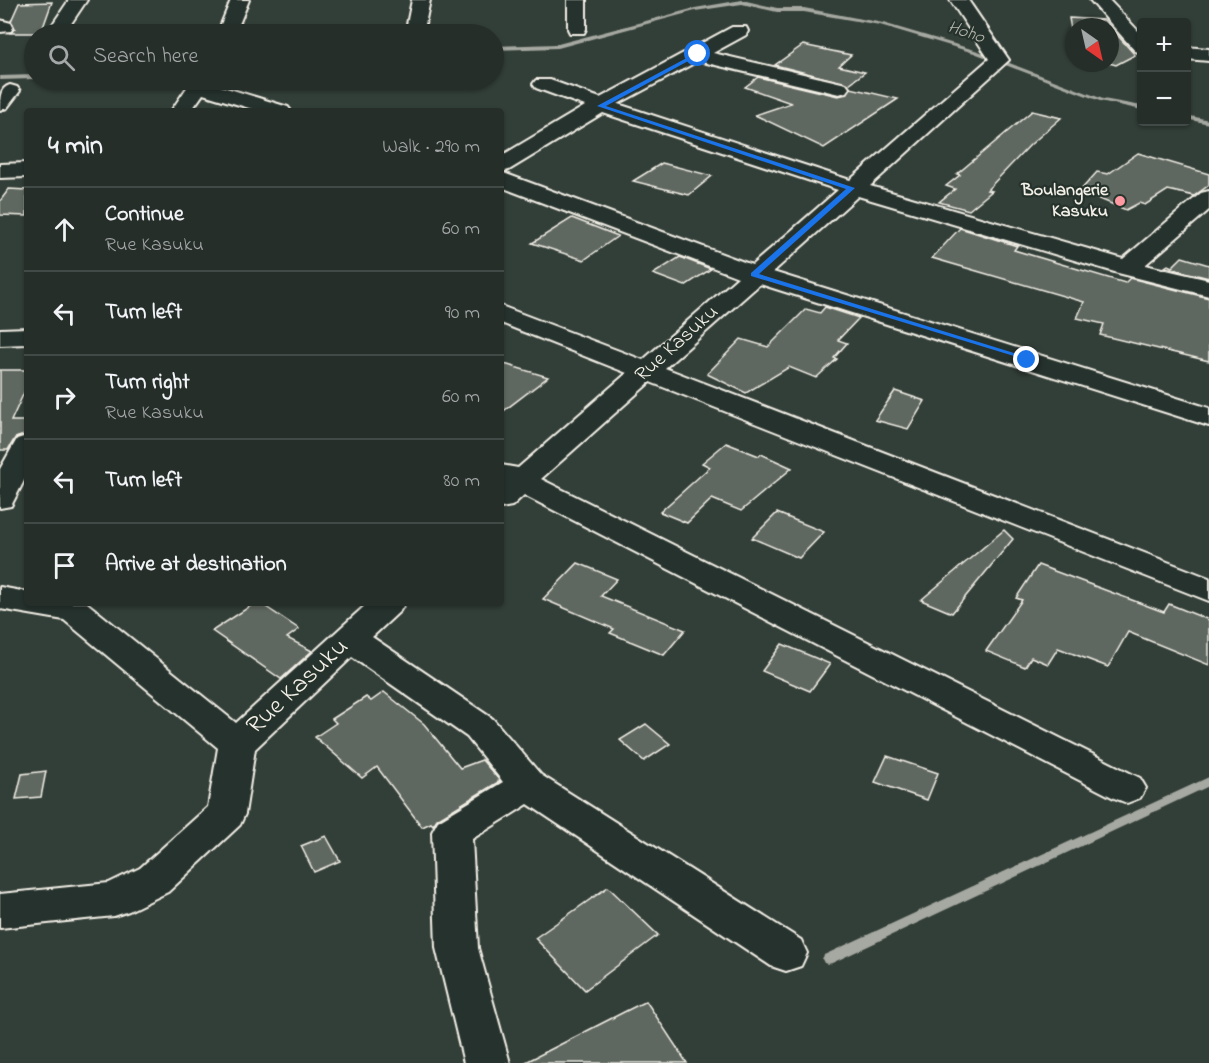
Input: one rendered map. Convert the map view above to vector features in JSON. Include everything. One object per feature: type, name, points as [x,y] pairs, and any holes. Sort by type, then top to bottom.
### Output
[{"type":"street","points":[[62,24],[78,0]]},
{"type":"street","points":[[230,24],[240,0]]},
{"type":"street","points":[[416,24],[421,0]]},
{"type":"street","points":[[577,0],[577,29]]},
{"type":"street","name":"Rue Kasuku","points":[[508,483],[649,371],[753,274],[997,61],[959,0]]},
{"type":"street","points":[[1099,0],[1137,42]]},
{"type":"street","points":[[504,163],[600,106],[739,31]]},
{"type":"street","points":[[1191,53],[1209,55]]},
{"type":"street","points":[[698,54],[839,88]]},
{"type":"street","points":[[543,84],[600,106],[851,188],[1127,268],[1209,288]]},
{"type":"street","points":[[183,108],[195,90]]},
{"type":"street","points":[[220,90],[272,108]]},
{"type":"street","points":[[0,171],[24,170]]},
{"type":"street","points":[[504,180],[753,274],[1209,417]]},
{"type":"street","points":[[1127,268],[1209,198]]},
{"type":"street","points":[[504,315],[1209,590]]},
{"type":"street","points":[[0,337],[24,336]]},
{"type":"street","points":[[11,495],[24,454]]},
{"type":"street","points":[[508,483],[1126,788]]},
{"type":"street","points":[[0,598],[24,602]]},
{"type":"street","points":[[48,606],[74,610],[237,744]]},
{"type":"street","name":"Rue Kasuku","points":[[0,910],[114,899],[154,880],[226,814],[237,744],[385,606]]},
{"type":"street","points":[[350,639],[480,728],[528,785],[786,953]]},
{"type":"street","points":[[487,1063],[458,948],[452,832],[528,785]]},
{"type":"building","points":[[52,2],[44,24],[24,24],[24,33],[10,33],[15,28],[11,21],[19,3]]},
{"type":"building","points":[[1119,37],[1135,55],[1119,63]]},
{"type":"building","points":[[803,45],[851,55],[839,66],[865,72],[849,84],[775,65]]},
{"type":"building","points":[[758,77],[838,96],[847,94],[851,88],[898,99],[824,148],[755,115],[791,103],[745,87]]},
{"type":"building","points":[[1032,111],[1061,118],[1030,145],[987,190],[992,191],[969,210],[939,202],[955,189],[946,186],[960,175],[957,174]]},
{"type":"building","points":[[1138,153],[1209,174],[1209,185],[1194,196],[1168,190],[1145,205],[1139,203],[1126,210],[1080,191],[1097,172],[1108,174]]},
{"type":"building","points":[[662,163],[712,176],[689,195],[633,181]]},
{"type":"building","points":[[9,189],[24,190],[24,216],[0,215],[0,201]]},
{"type":"building","points":[[572,218],[618,236],[584,260],[532,243]]},
{"type":"building","points":[[960,228],[1017,246],[1014,250],[1125,283],[1130,278],[1209,298],[1209,361],[1100,335],[1104,324],[1077,318],[1084,302],[932,258]]},
{"type":"building","points":[[680,257],[711,269],[685,286],[653,274]]},
{"type":"building","points":[[1182,257],[1209,265],[1209,278],[1165,267],[1168,265],[1172,267]]},
{"type":"building","points":[[825,307],[859,318],[838,340],[847,343],[834,358],[837,359],[816,378],[789,367],[746,393],[707,374],[741,339],[768,347],[806,309],[820,313]]},
{"type":"building","points":[[504,364],[548,377],[504,411]]},
{"type":"building","points":[[0,370],[24,370],[24,393],[11,421],[24,421],[24,435],[15,438],[8,450],[0,450]]},
{"type":"building","points":[[895,391],[925,401],[908,429],[875,420]]},
{"type":"building","points":[[726,443],[759,456],[761,454],[792,468],[741,511],[712,499],[687,523],[660,512],[710,467],[702,463]]},
{"type":"building","points":[[777,513],[824,532],[799,558],[752,538]]},
{"type":"building","points":[[1004,530],[1013,539],[952,613],[921,600]]},
{"type":"building","points":[[578,563],[617,579],[601,596],[685,630],[664,655],[610,633],[614,629],[543,599]]},
{"type":"building","points":[[1038,565],[1164,612],[1169,604],[1209,620],[1209,665],[1128,632],[1108,667],[1058,648],[1048,664],[1031,657],[1025,667],[986,651],[1022,600],[1016,598]]},
{"type":"building","points":[[250,606],[264,606],[299,629],[287,638],[312,651],[281,679],[212,631]]},
{"type":"building","points":[[782,644],[830,664],[810,691],[762,671]]},
{"type":"building","points":[[384,692],[424,724],[460,768],[482,760],[500,781],[437,819],[433,825],[431,823],[422,827],[377,767],[362,778],[315,737],[336,723],[332,719],[366,697],[371,701]]},
{"type":"building","points":[[646,724],[670,744],[644,761],[620,740]]},
{"type":"building","points":[[887,756],[938,773],[927,800],[875,782]]},
{"type":"building","points":[[46,771],[41,797],[16,799],[22,774]]},
{"type":"building","points":[[326,836],[340,861],[314,872],[301,846]]},
{"type":"building","points":[[608,887],[658,935],[585,990],[535,938]]},
{"type":"building","points":[[646,1001],[687,1063],[524,1063],[626,1011]]},
{"type":"waterway","name":"Hoho","points":[[504,48],[558,46],[695,10],[742,2],[777,10],[804,10],[881,24],[976,52],[1102,100],[1137,107]]},
{"type":"waterway","name":"Hoho","points":[[0,78],[24,77]]},
{"type":"waterway","name":"Hoho","points":[[1191,118],[1209,122]]},
{"type":"waterway","points":[[828,959],[1209,781]]},
{"type":"place","name":"Boulangerie Kasuku","points":[[1120,201]]},
{"type":"route","points":[[698,54],[600,106],[851,188],[753,274],[1027,360]]}]
